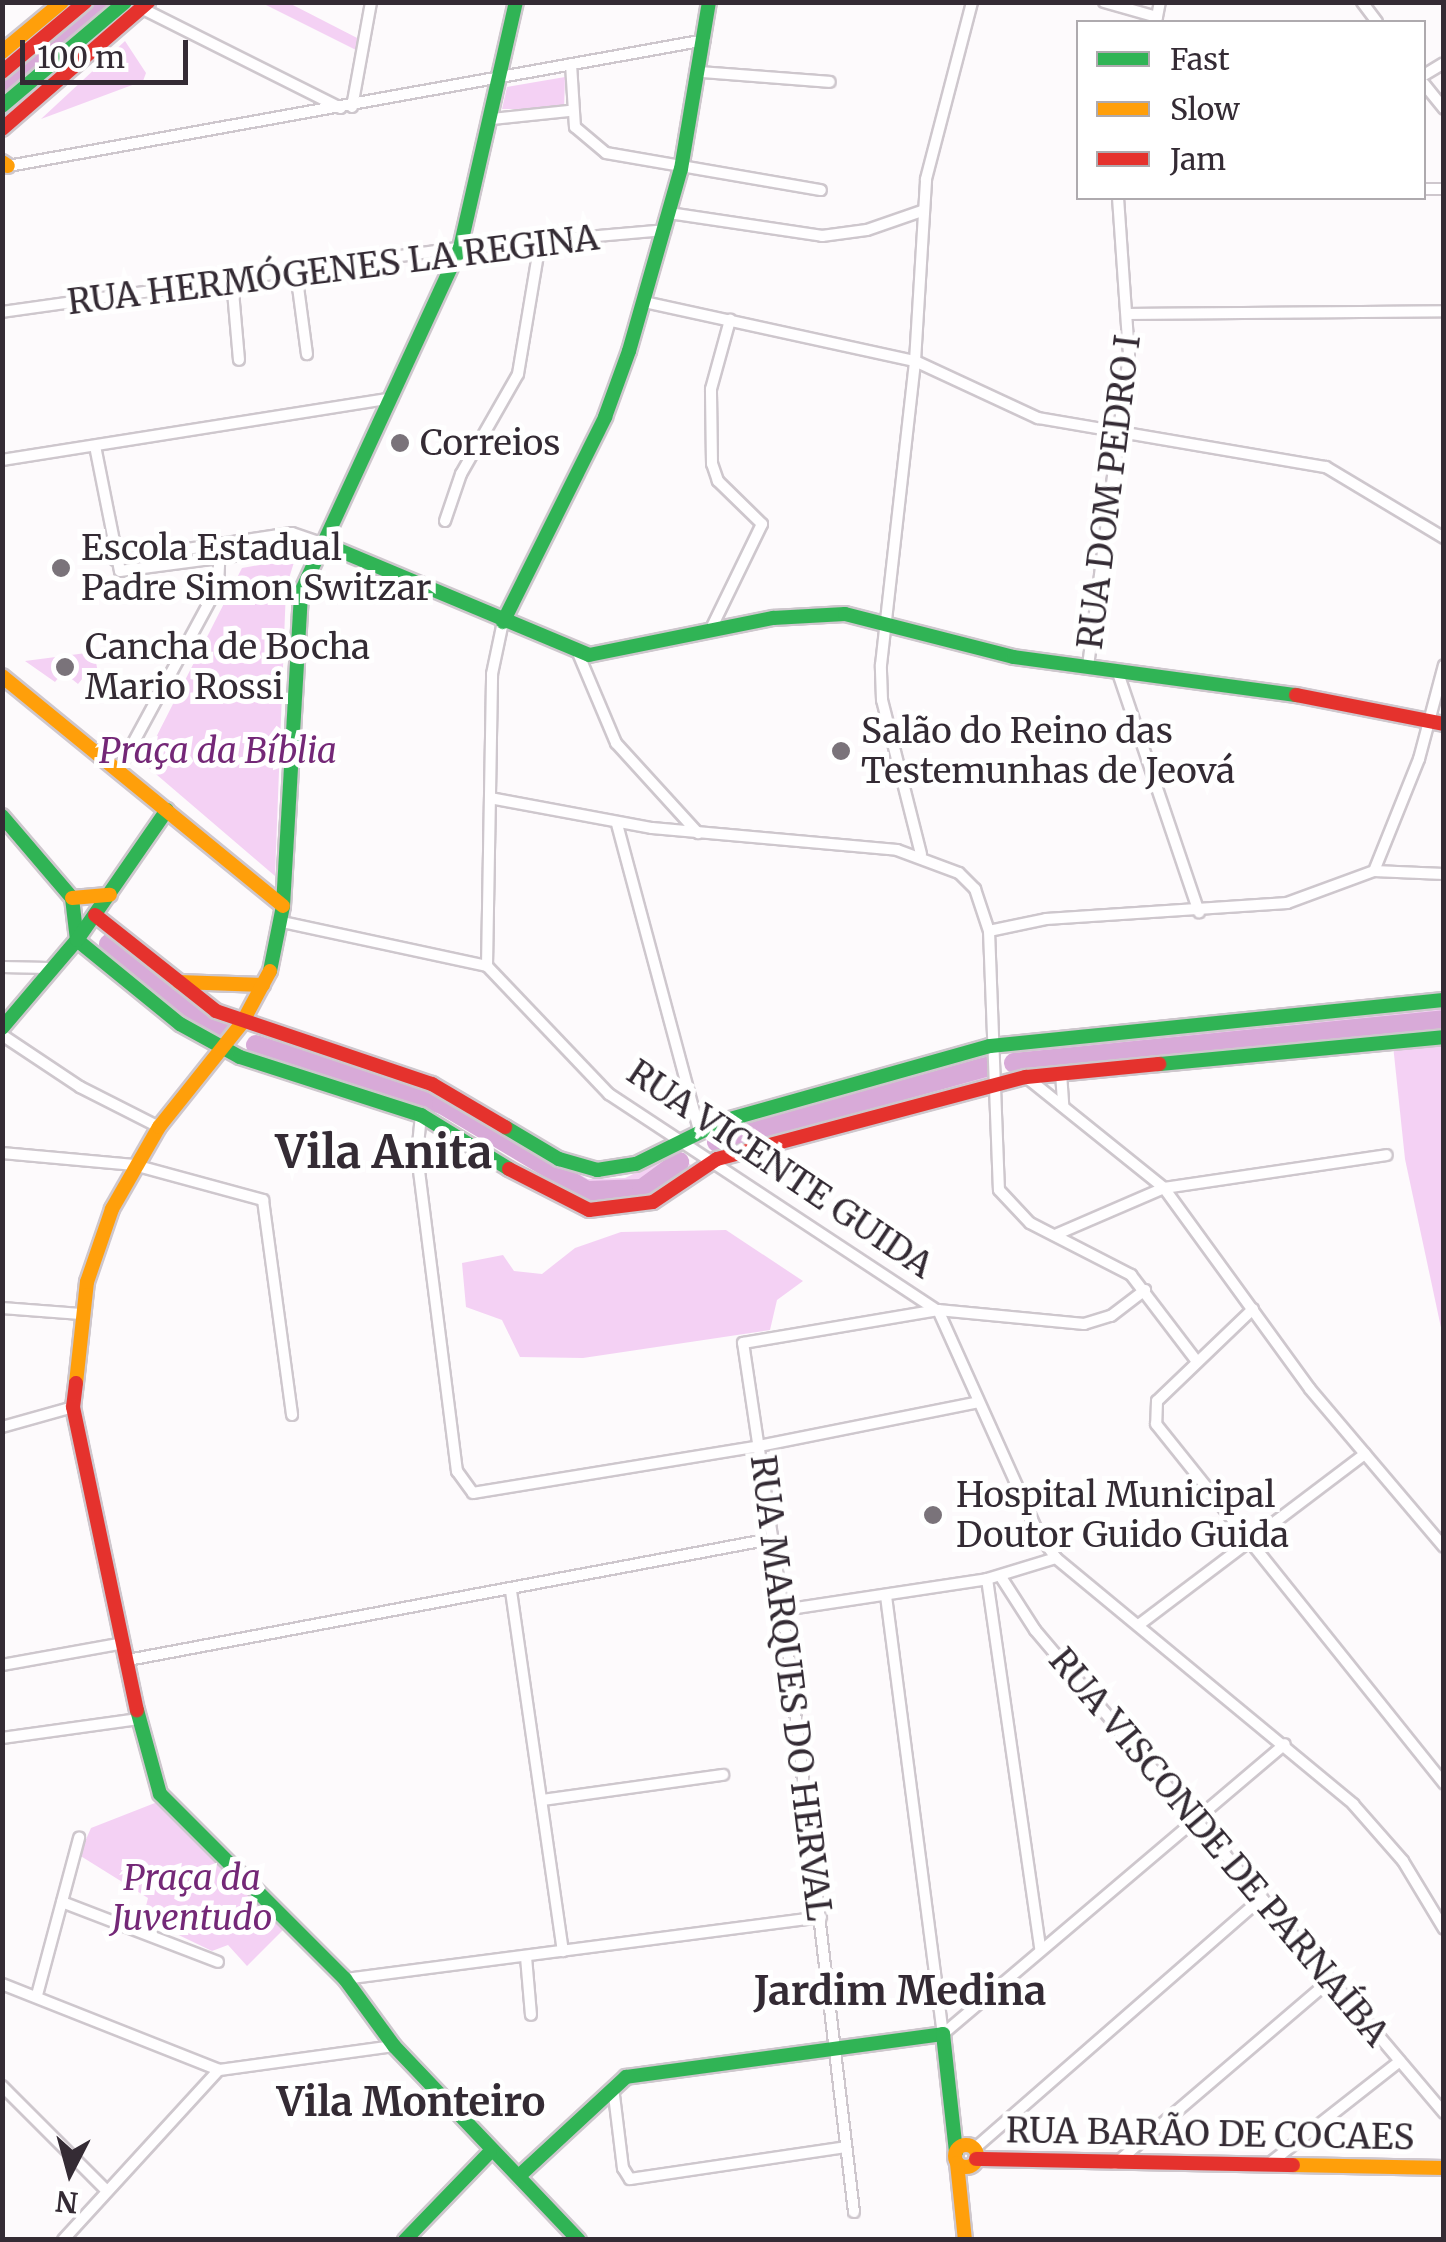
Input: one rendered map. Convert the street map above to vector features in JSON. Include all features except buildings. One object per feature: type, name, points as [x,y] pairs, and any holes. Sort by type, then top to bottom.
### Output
[{"type":"main road","points":[[2,72],[85,2]]},
{"type":"main road","points":[[2,106],[126,2]]},
{"type":"main road","points":[[516,2],[460,248],[300,592],[282,914],[264,985],[242,1023],[159,1127],[134,1165],[98,1245],[81,1314],[73,1407],[154,1782],[169,1807],[344,1979],[394,2046],[490,2152],[519,2176],[579,2240]]},
{"type":"main road","points":[[503,622],[605,417],[644,302],[702,72],[709,2]]},
{"type":"main road","points":[[2,52],[55,4]]},
{"type":"main road","points":[[2,129],[145,6]]},
{"type":"main road","points":[[324,544],[578,654],[603,655],[809,613],[886,621],[973,648],[1117,670],[1216,680],[1437,724]]},
{"type":"main road","points":[[2,676],[167,810],[282,914]]},
{"type":"main road","points":[[2,1032],[49,968],[95,916],[167,810]]},
{"type":"main road","points":[[2,816],[72,898],[77,940],[180,1024],[222,1049],[421,1115],[564,1202],[589,1210],[653,1202],[717,1159],[1026,1077],[1444,1037]]},
{"type":"main road","points":[[72,898],[110,895]]},
{"type":"main road","points":[[95,916],[176,982],[242,1023],[432,1084],[578,1166],[620,1169],[699,1130],[990,1046],[1444,1000]]},
{"type":"main road","points":[[176,982],[264,985]]},
{"type":"main road","points":[[519,2176],[613,2086],[638,2073],[943,2034],[954,2120],[968,2155],[961,2192],[965,2240]]},
{"type":"main road","points":[[405,2240],[490,2152]]},
{"type":"main road","name":"RUA BARÃO DE COCAES","points":[[968,2155],[1114,2164],[1444,2168]]},
{"type":"street","points":[[347,108],[371,2]]},
{"type":"street","points":[[921,854],[882,700],[886,621],[915,361],[922,211],[972,2]]},
{"type":"street","points":[[1104,2],[1156,20],[1160,2]]},
{"type":"street","points":[[145,6],[347,108]]},
{"type":"street","points":[[4,164],[347,108],[706,40]]},
{"type":"street","points":[[571,64],[569,111],[592,146],[680,169],[821,190]]},
{"type":"street","points":[[702,72],[830,82]]},
{"type":"street","points":[[1426,86],[1444,109]]},
{"type":"street","points":[[492,119],[569,111]]},
{"type":"street","points":[[1426,189],[1440,188]]},
{"type":"street","name":"RUA DOM PEDRO I","points":[[1088,666],[1122,433],[1130,314],[1118,200]]},
{"type":"street","points":[[669,212],[822,236],[867,230],[922,211]]},
{"type":"street","name":"RUA HERMÓGENES LA REGINA","points":[[2,312],[460,248],[665,230]]},
{"type":"street","points":[[445,522],[461,474],[518,374],[540,242]]},
{"type":"street","points":[[296,272],[307,354]]},
{"type":"street","points":[[232,280],[239,360]]},
{"type":"street","points":[[644,302],[915,361],[1038,418],[1326,466],[1444,538]]},
{"type":"street","points":[[1130,314],[1444,311]]},
{"type":"street","points":[[710,631],[762,524],[714,474],[710,401],[730,320]]},
{"type":"street","points":[[2,460],[392,398]]},
{"type":"street","points":[[95,446],[115,563],[123,571],[292,533],[324,544]]},
{"type":"street","points":[[118,771],[218,586],[221,550]]},
{"type":"street","points":[[282,914],[487,966],[492,674],[503,622]]},
{"type":"street","points":[[578,654],[630,766],[698,834]]},
{"type":"street","points":[[1374,871],[1437,724],[1444,665]]},
{"type":"street","points":[[1117,670],[1199,912]]},
{"type":"street","points":[[490,798],[617,824],[921,854],[960,872],[976,889],[988,931],[999,1190],[1010,1208],[1116,1264],[1144,1290],[1195,1359]]},
{"type":"street","points":[[617,824],[699,1130]]},
{"type":"street","points":[[988,931],[1046,918],[1199,912],[1288,903],[1374,871],[1444,874]]},
{"type":"street","name":"RUA VICENTE GUIDA","points":[[487,966],[609,1094],[717,1159],[938,1310]]},
{"type":"street","points":[[2,967],[49,968]]},
{"type":"street","points":[[2,1032],[80,1087],[159,1127]]},
{"type":"street","points":[[1061,1074],[1063,1106]]},
{"type":"street","points":[[1026,1077],[1164,1188],[1365,1454],[1444,1547]]},
{"type":"street","points":[[421,1115],[417,1155],[457,1471],[466,1488],[484,1494],[759,1446],[979,1402]]},
{"type":"street","points":[[2,1153],[134,1165],[263,1200],[292,1415]]},
{"type":"street","points":[[1055,1235],[1164,1188],[1386,1155]]},
{"type":"street","points":[[1144,1290],[1111,1316],[1084,1324],[938,1310],[1056,1558],[1284,1744],[1379,1832],[1444,1929]]},
{"type":"street","points":[[2,1308],[81,1314]]},
{"type":"street","points":[[1253,1309],[1195,1359],[1156,1401],[1154,1416],[1247,1540],[1444,1784]]},
{"type":"street","name":"RUA MARQUES DO HERVAL","points":[[854,2212],[838,2048],[783,1610],[743,1343],[938,1310]]},
{"type":"street","points":[[2,1427],[73,1407]]},
{"type":"street","points":[[1140,1624],[1365,1454]]},
{"type":"street","points":[[128,1660],[511,1592],[772,1539]]},
{"type":"street","points":[[783,1610],[987,1579],[1056,1558]]},
{"type":"street","name":"RUA VISCONDE DE PARNAÍBA","points":[[1001,1576],[1035,1630],[1258,1901],[1444,2114]]},
{"type":"street","points":[[987,1579],[1040,1949]]},
{"type":"street","points":[[511,1592],[563,1951]]},
{"type":"street","points":[[886,1596],[943,2034]]},
{"type":"street","points":[[2,1664],[124,1643]]},
{"type":"street","points":[[2,1738],[140,1719]]},
{"type":"street","points":[[943,2034],[1284,1744]]},
{"type":"street","points":[[542,1800],[723,1775]]},
{"type":"street","points":[[37,1995],[78,1838]]},
{"type":"street","points":[[968,2155],[1258,1901]]},
{"type":"street","points":[[62,1902],[218,1962]]},
{"type":"street","points":[[344,1979],[821,1917]]},
{"type":"street","points":[[526,1957],[531,2015]]},
{"type":"street","points":[[1114,2164],[1329,1981]]},
{"type":"street","points":[[4,1987],[37,1995],[219,2070],[394,2046]]},
{"type":"street","points":[[1270,2163],[1400,2061]]},
{"type":"street","points":[[63,2240],[219,2070]]},
{"type":"street","points":[[2,2086],[106,2190]]},
{"type":"street","points":[[613,2086],[622,2168],[630,2178],[846,2147]]},
{"type":"green space","points":[[262,3],[289,3],[363,41],[362,53]]},
{"type":"green space","points":[[125,41],[146,73],[143,81],[41,119]]},
{"type":"green space","points":[[565,77],[564,109],[502,109],[507,87]]},
{"type":"green space","name":"Praça da Bíblia","points":[[295,559],[286,588],[275,876],[143,763],[242,568]]},
{"type":"green space","name":"Cancha de Bocha Mario Rossi","points":[[94,652],[99,678],[87,673],[78,684],[63,672],[55,682],[25,661]]},
{"type":"green space","points":[[112,939],[169,988],[228,1029],[221,1033],[163,995],[105,947]]},
{"type":"green space","points":[[1443,1007],[1443,1030],[1014,1072],[1007,1064],[1011,1052]]},
{"type":"green space","points":[[257,1037],[422,1088],[588,1179],[625,1178],[677,1153],[691,1165],[645,1195],[602,1202],[578,1196],[419,1102],[246,1051]]},
{"type":"green space","points":[[1443,1044],[1443,1337],[1405,1159],[1393,1045]]},
{"type":"green space","points":[[983,1059],[990,1077],[723,1149],[704,1139]]},
{"type":"green space","points":[[726,1230],[803,1281],[777,1300],[770,1330],[583,1358],[520,1357],[502,1320],[466,1307],[462,1263],[503,1255],[514,1271],[542,1274],[575,1248],[621,1232]]},
{"type":"green space","name":"Praça da Juventudo","points":[[160,1801],[283,1930],[247,1966],[228,1945],[212,1951],[143,1918],[148,1898],[79,1855],[91,1828]]},
{"type":"waterway","points":[[2,89],[108,2]]},
{"type":"waterway","points":[[109,944],[184,1006],[223,1028]]},
{"type":"waterway","points":[[1014,1063],[1444,1020]]},
{"type":"waterway","points":[[256,1045],[442,1104],[587,1191],[642,1189],[679,1162]]},
{"type":"waterway","points":[[717,1142],[986,1067]]},
{"type":"traffic: fast","points":[[2,106],[125,2]]},
{"type":"traffic: fast","points":[[270,971],[283,906],[301,592],[460,248],[516,2]]},
{"type":"traffic: fast","points":[[503,622],[605,417],[629,351],[681,169],[709,2]]},
{"type":"traffic: fast","points":[[324,544],[589,655],[773,618],[845,614],[1014,657],[1296,695]]},
{"type":"traffic: fast","points":[[2,1028],[77,940],[167,810]]},
{"type":"traffic: fast","points":[[2,816],[72,898],[77,940],[180,1024],[240,1057],[421,1115],[509,1169]]},
{"type":"traffic: fast","points":[[505,1127],[559,1159],[597,1170],[636,1164],[723,1121],[990,1046],[1444,1000]]},
{"type":"traffic: fast","points":[[1159,1064],[1444,1037]]},
{"type":"traffic: fast","points":[[137,1710],[160,1794],[345,1979],[394,2046],[579,2240]]},
{"type":"traffic: fast","points":[[519,2176],[626,2077],[943,2034],[956,2152]]},
{"type":"traffic: fast","points":[[405,2240],[490,2152]]},
{"type":"traffic: slow","points":[[2,52],[62,2]]},
{"type":"traffic: slow","points":[[2,162],[8,166]]},
{"type":"traffic: slow","points":[[2,676],[283,906]]},
{"type":"traffic: slow","points":[[72,898],[110,895]]},
{"type":"traffic: slow","points":[[76,1383],[87,1282],[112,1209],[159,1127],[242,1023],[270,971]]},
{"type":"traffic: slow","points":[[179,982],[263,985]]},
{"type":"traffic: slow","points":[[966,2145],[974,2148],[977,2156],[974,2164],[966,2167],[958,2164],[955,2156],[958,2148],[966,2145]]},
{"type":"traffic: slow","points":[[957,2163],[965,2240]]},
{"type":"traffic: slow","points":[[1293,2165],[1444,2168]]},
{"type":"traffic: jam","points":[[2,72],[85,2]]},
{"type":"traffic: jam","points":[[2,129],[148,2]]},
{"type":"traffic: jam","points":[[1296,695],[1444,724]]},
{"type":"traffic: jam","points":[[95,915],[216,1011],[432,1084],[505,1127]]},
{"type":"traffic: jam","points":[[509,1169],[589,1210],[653,1202],[717,1159],[1026,1077],[1159,1064]]},
{"type":"traffic: jam","points":[[76,1383],[73,1407],[137,1710]]},
{"type":"traffic: jam","points":[[976,2159],[1293,2165]]},
{"type":"place","name":"Correios","points":[[400,443]]},
{"type":"place","name":"Escola Estadual Padre Simon Switzar","points":[[61,568]]},
{"type":"place","name":"Cancha de Bocha Mario Rossi","points":[[65,667]]},
{"type":"place","name":"Salão do Reino das Testemunhas de Jeová","points":[[841,751]]},
{"type":"place","name":"Hospital Municipal Doutor Guido Guida","points":[[933,1515]]},
{"type":"district","name":"Vila Anita","points":[[384,1153]]},
{"type":"district","name":"Jardim Medina","points":[[900,1991]]},
{"type":"district","name":"Vila Monteiro","points":[[411,2102]]}]
